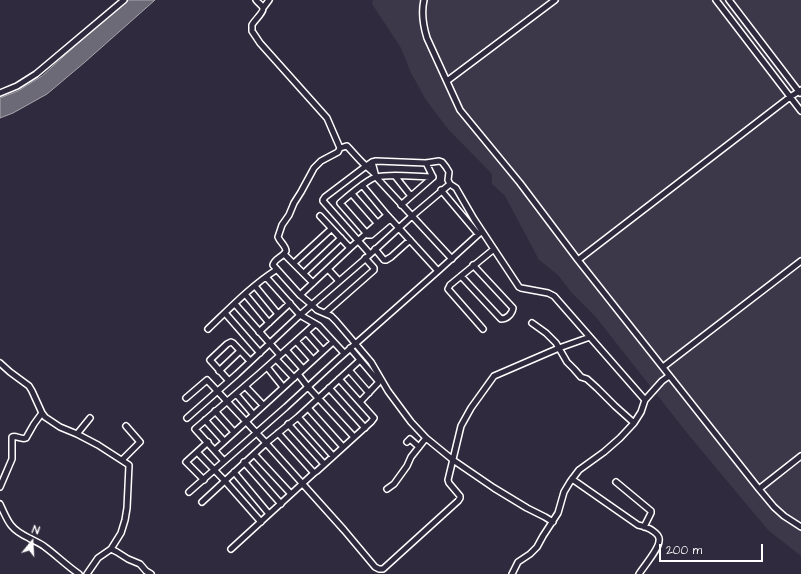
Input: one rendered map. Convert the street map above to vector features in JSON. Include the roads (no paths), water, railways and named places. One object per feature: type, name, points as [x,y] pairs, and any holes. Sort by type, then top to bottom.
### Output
[{"type":"street","points":[[0,93],[17,86],[36,74],[124,0]]},
{"type":"street","points":[[256,0],[263,8]]},
{"type":"street","points":[[269,0],[252,25],[252,32],[260,43],[327,118],[340,148]]},
{"type":"street","points":[[424,0],[422,6],[423,25],[427,38],[460,110],[520,183],[578,260],[759,489],[774,507],[784,516],[801,526]]},
{"type":"street","points":[[447,81],[555,0]]},
{"type":"street","points":[[716,0],[801,111]]},
{"type":"street","points":[[578,260],[790,97],[800,92],[729,0]]},
{"type":"street","points":[[452,260],[375,175],[346,146],[340,148],[338,152],[321,161],[316,166],[294,202],[278,236],[286,249],[284,254],[273,262],[274,268],[300,295],[317,310],[332,317],[371,362],[388,391],[411,422],[426,438],[453,460],[494,488],[553,522]]},
{"type":"street","points":[[372,162],[375,175]]},
{"type":"street","points":[[370,254],[322,200],[325,196],[372,162],[442,162],[449,172],[448,180],[450,184],[456,188],[480,232]]},
{"type":"street","points":[[426,163],[434,177]]},
{"type":"street","points":[[389,217],[370,235],[368,235],[340,203],[375,175],[434,177]]},
{"type":"street","points":[[395,176],[411,196]]},
{"type":"street","points":[[415,176],[422,186]]},
{"type":"street","points":[[401,204],[434,177]]},
{"type":"street","points":[[186,418],[217,392],[300,315],[312,306],[399,227],[441,190],[450,184]]},
{"type":"street","points":[[362,186],[438,271]]},
{"type":"street","points":[[441,190],[494,249],[519,287],[548,293],[554,296],[645,400]]},
{"type":"street","points":[[352,194],[379,225]]},
{"type":"street","points":[[320,216],[350,248]]},
{"type":"street","points":[[294,263],[331,229]]},
{"type":"street","points":[[189,492],[308,387],[344,353],[452,260],[480,232]]},
{"type":"street","points":[[300,295],[366,233]]},
{"type":"street","points":[[304,273],[341,238]]},
{"type":"street","points":[[375,249],[384,260],[386,260],[410,240]]},
{"type":"street","points":[[483,329],[448,289],[450,285],[494,249]]},
{"type":"street","points":[[284,254],[313,283]]},
{"type":"street","points":[[325,313],[374,270],[365,258]]},
{"type":"street","points":[[663,367],[801,261]]},
{"type":"street","points":[[461,276],[499,318],[503,319],[509,315],[513,308],[474,265]]},
{"type":"street","points":[[208,329],[274,268]]},
{"type":"street","points":[[328,269],[339,281]]},
{"type":"street","points":[[266,277],[300,315],[319,326],[344,353]]},
{"type":"street","points":[[255,286],[278,314]]},
{"type":"street","points":[[245,294],[269,323]]},
{"type":"street","points":[[259,332],[290,303]]},
{"type":"street","points":[[235,304],[269,344],[278,357],[354,437]]},
{"type":"street","points":[[225,313],[260,353]]},
{"type":"street","points":[[532,323],[550,337],[574,370],[582,377],[587,379],[634,423]]},
{"type":"street","points":[[224,461],[195,429],[246,386],[315,324]]},
{"type":"street","points":[[306,332],[323,351]]},
{"type":"street","points":[[186,398],[207,380],[266,443],[375,567],[383,569],[460,498],[460,496],[448,483],[461,426],[471,408],[494,376],[559,348],[590,337]]},
{"type":"street","points":[[296,341],[313,360]]},
{"type":"street","points":[[229,381],[210,360],[229,342],[232,342],[250,361]]},
{"type":"street","points":[[215,450],[333,342]]},
{"type":"street","points":[[350,348],[378,381],[377,385],[360,402]]},
{"type":"street","points":[[286,350],[303,369]]},
{"type":"street","points":[[219,371],[240,351]]},
{"type":"street","points":[[202,502],[244,462],[298,417],[360,360]]},
{"type":"street","points":[[0,363],[29,386],[45,417],[56,425],[98,445],[130,465],[127,508],[121,533],[111,549],[98,558],[87,574]]},
{"type":"street","points":[[267,367],[283,387]]},
{"type":"street","points":[[349,370],[369,393]]},
{"type":"street","points":[[512,574],[518,562],[537,547],[553,522],[558,513],[564,492],[572,479],[580,470],[618,441],[634,423],[641,412],[645,400],[662,381],[669,376]]},
{"type":"street","points":[[231,549],[373,420],[374,418],[339,379]]},
{"type":"street","points":[[246,386],[263,405]]},
{"type":"street","points":[[329,388],[365,428]]},
{"type":"street","points":[[236,394],[253,414]]},
{"type":"street","points":[[308,408],[343,447]]},
{"type":"street","points":[[216,411],[234,432]]},
{"type":"street","points":[[0,487],[12,459],[12,436],[24,439],[26,438],[42,413]]},
{"type":"street","points":[[298,417],[333,456]]},
{"type":"street","points":[[77,434],[90,418]]},
{"type":"street","points":[[205,420],[224,441]]},
{"type":"street","points":[[288,424],[324,464]]},
{"type":"street","points":[[122,460],[140,443],[126,426]]},
{"type":"street","points":[[278,433],[314,473]]},
{"type":"street","points":[[387,489],[394,484],[426,438]]},
{"type":"street","points":[[407,442],[411,439],[419,447]]},
{"type":"street","points":[[204,480],[186,462],[208,442]]},
{"type":"street","points":[[197,452],[261,522]]},
{"type":"street","points":[[254,454],[291,494]]},
{"type":"street","points":[[759,489],[801,456]]},
{"type":"street","points":[[244,462],[281,504]]},
{"type":"street","points":[[234,472],[269,514]]},
{"type":"street","points":[[572,479],[638,525],[657,534],[659,540],[654,552],[639,574]]},
{"type":"street","points":[[616,482],[651,511],[644,527]]},
{"type":"street","points":[[0,504],[6,518],[15,530],[45,546],[79,574]]},
{"type":"street","points":[[111,549],[140,564],[151,574]]}]
